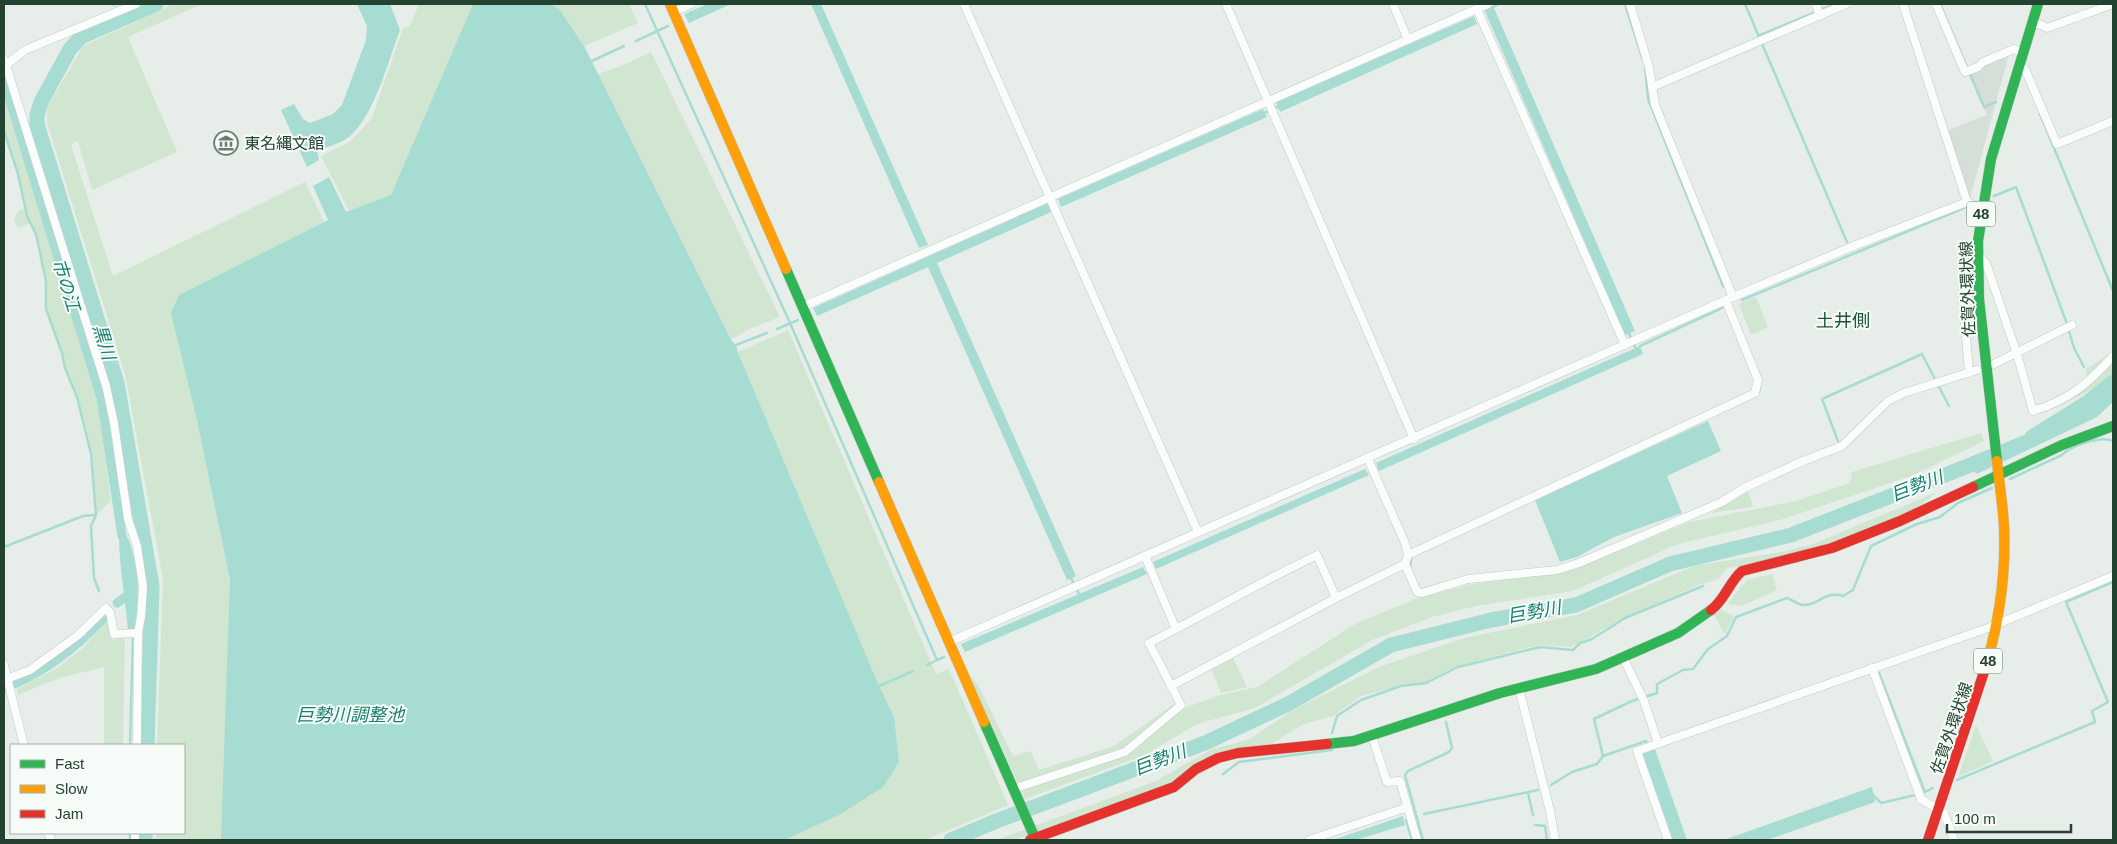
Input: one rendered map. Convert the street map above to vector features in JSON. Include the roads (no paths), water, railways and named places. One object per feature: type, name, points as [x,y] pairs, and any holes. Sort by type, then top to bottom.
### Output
[{"type":"street","points":[[136,4],[25,50],[5,62],[106,386],[114,422],[128,519],[137,546],[143,586],[138,633],[137,744]]},
{"type":"street","points":[[691,4],[672,8],[1013,789],[1033,839],[1144,799],[1174,786],[1196,769],[1218,758],[1238,752],[1332,744],[1372,736],[1462,705],[1539,682],[1561,679],[1596,669],[1678,633],[1718,605],[1735,577],[1742,571],[1832,548],[1900,521],[2062,445],[2113,426]]},
{"type":"street","points":[[964,4],[1198,532]]},
{"type":"street","points":[[1226,4],[1414,439]]},
{"type":"street","points":[[1393,4],[1408,40]]},
{"type":"street","points":[[802,307],[926,252],[1053,203],[1271,107],[1408,40],[1480,15],[1488,4]]},
{"type":"street","points":[[1408,555],[1755,393],[1758,380],[1730,299],[1655,105],[1649,66],[1630,4]]},
{"type":"street","points":[[1652,87],[1846,4]]},
{"type":"street","points":[[1903,4],[1967,202]]},
{"type":"street","points":[[1936,4],[1968,71],[1978,67],[1983,62],[2014,49],[2023,53]]},
{"type":"street","name":"佐賀外環状線","points":[[1928,840],[1982,684],[1998,624],[2005,552],[2000,475],[1979,300],[1978,255],[1982,208],[1991,159],[2038,4]]},
{"type":"street","points":[[2032,24],[2039,24],[2047,28],[2113,4]]},
{"type":"street","points":[[1817,5],[1820,16]]},
{"type":"street","points":[[1480,15],[1630,343]]},
{"type":"street","points":[[2019,68],[2025,69],[2057,144],[2113,121]]},
{"type":"street","points":[[949,642],[1856,245],[1967,202],[1982,208]]},
{"type":"street","points":[[1368,459],[1405,542],[1408,555],[1405,564],[1417,592],[1422,593],[1468,579],[1557,570],[1579,563],[1722,502],[1762,480],[1842,446],[1888,401],[1904,393],[1973,372],[1963,299],[1964,267],[1978,255],[1986,262],[2018,354],[2033,411],[2055,404],[2078,391],[2113,356]]},
{"type":"street","points":[[1994,364],[2018,354],[2068,327]]},
{"type":"street","points":[[1013,789],[1126,752],[1181,705],[1149,642],[1317,555],[1336,598]]},
{"type":"street","points":[[1145,556],[1176,629]]},
{"type":"street","points":[[1171,686],[1336,598],[1405,564]]},
{"type":"street","points":[[1668,840],[1637,751],[1998,624],[2113,576]]},
{"type":"street","points":[[6,679],[30,670],[77,636],[106,608],[110,612],[114,634],[138,633]]},
{"type":"street","points":[[1623,657],[1643,698],[1651,745]]},
{"type":"street","points":[[4,665],[24,744]]},
{"type":"street","points":[[1872,668],[1921,799],[1944,813],[1954,840]]},
{"type":"street","points":[[1519,688],[1537,754],[1555,840]]},
{"type":"street","points":[[1372,736],[1388,782],[1400,781],[1417,840]]},
{"type":"street","points":[[1309,840],[1325,838],[1408,808]]},
{"type":"water","points":[[357,4],[390,4],[400,30],[379,89],[364,119],[346,139],[317,151],[319,160],[307,167],[281,110],[294,104],[303,119],[310,123],[333,114],[342,105],[366,40],[367,26]]},
{"type":"water","name":"巨勢川調整池","points":[[473,4],[550,4],[559,9],[584,46],[731,340],[736,345],[879,686],[894,717],[899,762],[883,787],[839,815],[784,840],[221,840],[230,579],[197,420],[171,313],[179,295],[328,220],[313,186],[329,177],[346,212],[391,195]]},
{"type":"water","points":[[708,4],[731,4],[689,23],[684,14]]},
{"type":"water","points":[[811,4],[821,4],[928,245],[919,248]]},
{"type":"water","points":[[1493,6],[1635,331],[1625,335],[1484,9]]},
{"type":"water","points":[[1474,16],[1477,24],[1280,112],[1276,102]]},
{"type":"water","points":[[1263,109],[1267,117],[1061,207],[1058,199]]},
{"type":"water","points":[[1048,203],[1051,212],[937,263],[1076,576],[1067,580],[928,267],[817,316],[813,308]]},
{"type":"water","points":[[1640,346],[1643,354],[1379,471],[1376,463]]},
{"type":"water","points":[[2113,386],[2113,402],[2097,417],[1977,474],[1973,471],[1970,457],[2088,409],[2099,401]]},
{"type":"water","points":[[1708,421],[1721,451],[1667,476],[1682,513],[1614,537],[1577,557],[1560,562],[1535,500]]},
{"type":"water","points":[[1365,469],[1369,475],[1156,569],[1153,562]]},
{"type":"water","points":[[123,524],[134,556],[137,577],[137,609],[134,630],[128,630],[121,564],[119,525]]},
{"type":"water","points":[[1143,567],[1147,574],[965,652],[961,644]]},
{"type":"water","points":[[1655,749],[1687,840],[1673,840],[1642,752]]},
{"type":"water","points":[[1872,787],[1875,802],[1767,840],[1724,840]]},
{"type":"water","points":[[1403,816],[1405,825],[1356,840],[1333,840]]},
{"type":"waterway","name":"黒川","points":[[147,744],[152,586],[117,383],[37,124],[37,115],[41,102],[70,49],[81,37],[156,4]]},
{"type":"waterway","points":[[645,4],[790,323],[937,660],[944,657]]},
{"type":"waterway","points":[[1492,8],[1498,4]]},
{"type":"waterway","points":[[1625,4],[1642,57]]},
{"type":"waterway","points":[[1745,4],[1847,242]]},
{"type":"waterway","points":[[1758,36],[1835,4]]},
{"type":"waterway","points":[[1940,4],[1984,107],[1996,102]]},
{"type":"waterway","points":[[636,41],[668,26]]},
{"type":"waterway","points":[[592,61],[624,46]]},
{"type":"waterway","points":[[1645,65],[1648,99],[1723,286]]},
{"type":"waterway","name":"市の江","points":[[4,82],[101,398],[122,536]]},
{"type":"waterway","points":[[1262,114],[1280,106]]},
{"type":"waterway","points":[[2040,114],[2113,291]]},
{"type":"waterway","points":[[4,131],[18,174],[27,216],[36,234],[46,281],[46,309],[62,353],[65,368],[77,397],[91,454],[96,515],[91,526],[94,578],[99,591]]},
{"type":"waterway","points":[[1994,196],[2016,187],[2066,321],[2074,348],[2084,367]]},
{"type":"waterway","points":[[1742,300],[1964,208]]},
{"type":"waterway","points":[[1640,346],[1722,308]]},
{"type":"waterway","points":[[777,329],[798,320]]},
{"type":"waterway","points":[[1628,331],[1636,349]]},
{"type":"waterway","points":[[736,345],[767,333]]},
{"type":"waterway","points":[[1838,441],[1822,399],[1922,354],[1949,406]]},
{"type":"waterway","points":[[1759,392],[1761,381]]},
{"type":"waterway","name":"巨勢川","points":[[2032,437],[2088,402],[2113,382]]},
{"type":"waterway","points":[[2010,479],[2079,445],[2102,439],[2113,441]]},
{"type":"waterway","name":"巨勢川","points":[[951,840],[999,820],[1205,743],[1288,704],[1391,645],[1491,620],[1576,605],[1670,564],[1791,535],[1991,457]]},
{"type":"waterway","points":[[1551,785],[1572,772],[1597,764],[1603,756],[1594,719],[1632,701],[1657,693],[1657,684],[1683,670],[1693,669],[1708,649],[1727,636],[1736,617],[1787,598],[1799,604],[1809,605],[1826,596],[1843,596],[1853,590],[1871,546],[1917,524],[1940,517],[1958,503],[1992,488]]},
{"type":"waterway","points":[[4,547],[83,516],[96,515]]},
{"type":"waterway","points":[[1410,569],[1411,557]]},
{"type":"waterway","points":[[1070,576],[1080,596]]},
{"type":"waterway","points":[[1957,780],[2095,722],[2092,711],[2108,702],[2066,602],[2113,582]]},
{"type":"waterway","points":[[1332,733],[1337,716],[1361,700],[1401,686],[1426,683],[1458,667],[1540,647],[1573,650],[1580,643],[1592,639],[1625,618],[1703,586]]},
{"type":"waterway","name":"市の江","points":[[117,603],[131,593],[130,588]]},
{"type":"waterway","name":"市の江","points":[[4,688],[32,676],[58,660],[103,619]]},
{"type":"waterway","points":[[130,744],[133,634]]},
{"type":"waterway","points":[[927,665],[937,660]]},
{"type":"waterway","points":[[879,686],[913,671]]},
{"type":"waterway","points":[[1879,673],[1925,792],[1933,788]]},
{"type":"waterway","points":[[1423,840],[1405,775],[1408,771],[1449,752],[1452,748],[1446,722]]},
{"type":"waterway","points":[[1603,756],[1646,741],[1648,747]]},
{"type":"waterway","points":[[1223,774],[1239,762],[1332,750]]},
{"type":"waterway","points":[[1424,814],[1538,790]]},
{"type":"waterway","points":[[1528,793],[1533,815]]},
{"type":"waterway","points":[[1872,794],[1881,803],[1915,795]]},
{"type":"waterway","points":[[1406,820],[1412,840]]},
{"type":"waterway","points":[[1535,825],[1545,826],[1547,840]]},
{"type":"waterway","points":[[130,834],[130,840]]},
{"type":"waterway","name":"黒川","points":[[145,834],[145,840]]},
{"type":"place","name":"東名縄文館","points":[[226,143]]},
{"type":"district","name":"土井側","points":[[1843,321]]}]
